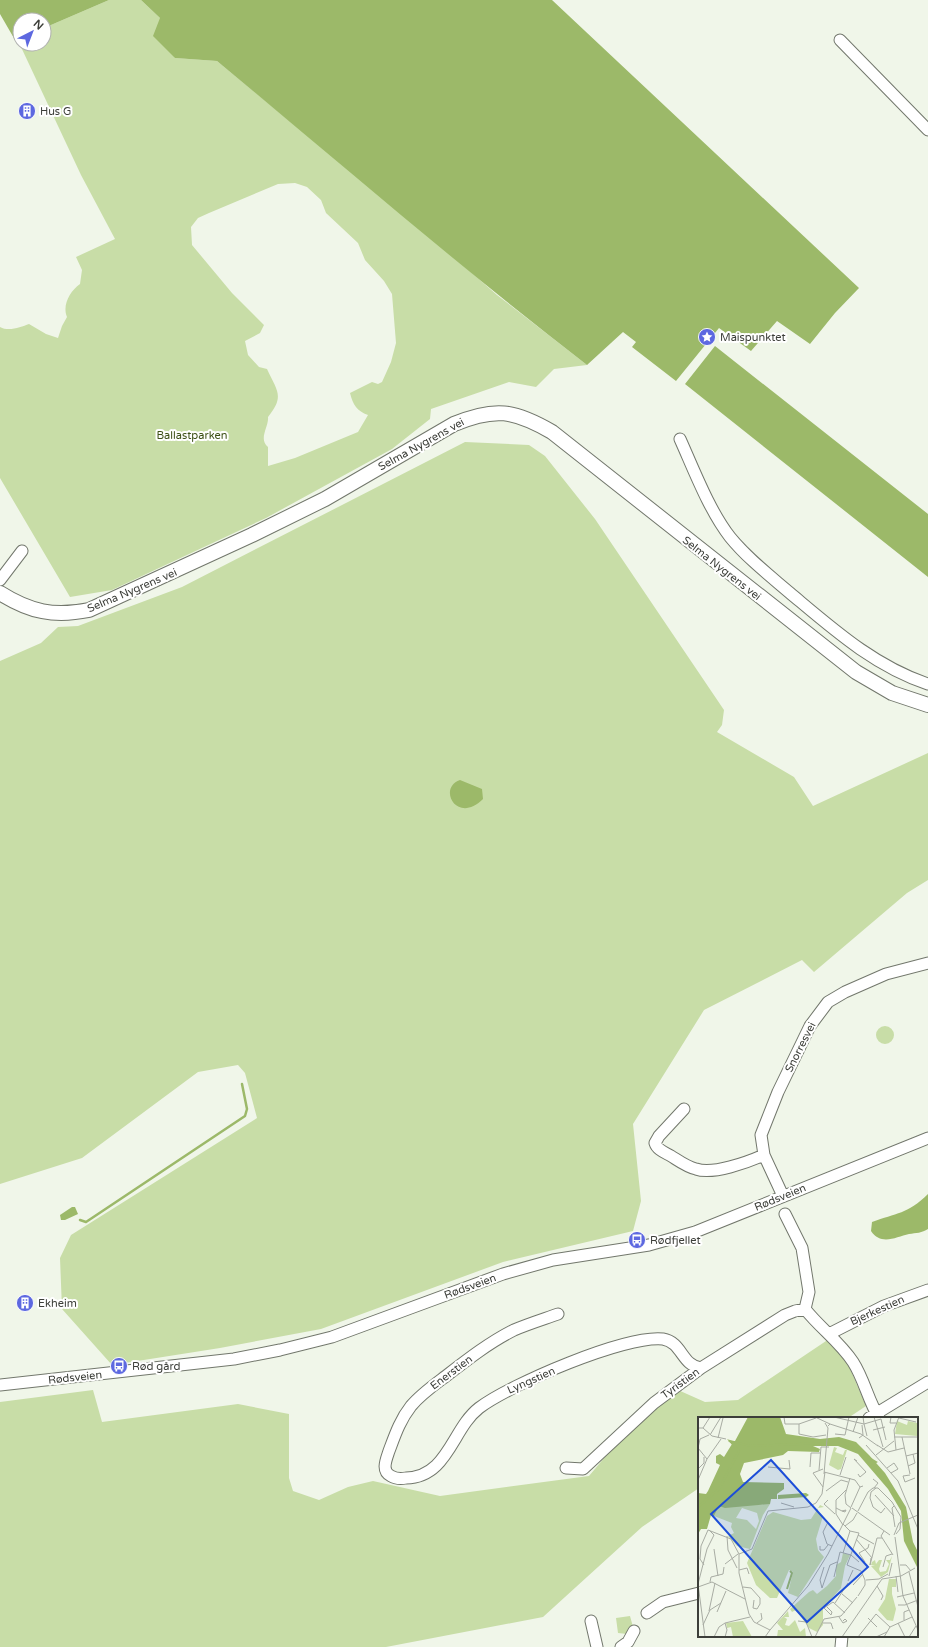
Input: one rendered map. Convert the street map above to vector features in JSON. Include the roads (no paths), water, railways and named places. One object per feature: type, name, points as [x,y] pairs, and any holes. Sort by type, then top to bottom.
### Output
[{"type":"main road","name":"Selma Nygrens vei","points":[[0,594],[16,603],[50,613],[70,614],[89,610],[252,536],[318,502],[454,424],[473,416],[506,413],[532,421],[552,432],[856,672],[892,693],[928,705]]},
{"type":"street","points":[[840,40],[928,130]]},
{"type":"street","points":[[680,439],[710,503],[729,536],[748,557],[864,654],[910,678],[928,684]]},
{"type":"street","points":[[0,580],[22,551]]},
{"type":"street","name":"Snorresvei","points":[[783,1196],[764,1154],[760,1140],[766,1120],[804,1037],[818,1013],[828,1002],[844,992],[886,974],[928,963]]},
{"type":"street","points":[[684,1109],[659,1136],[655,1143],[660,1149],[683,1164],[696,1170],[708,1170],[740,1165],[764,1154]]},
{"type":"street","name":"Rødsveien","points":[[0,1385],[193,1364],[280,1350],[332,1337],[503,1274],[553,1260],[649,1245],[695,1232],[928,1138]]},
{"type":"street","points":[[785,1214],[802,1248],[809,1292],[805,1310],[852,1360],[875,1417],[928,1382]]},
{"type":"street","name":"Bjerkestien","points":[[829,1334],[876,1309],[908,1296],[928,1290]]},
{"type":"street","name":"Tyristien","points":[[566,1468],[583,1469],[654,1403],[701,1368],[785,1315],[795,1311],[805,1310]]},
{"type":"street","name":"Enerstien","points":[[385,1470],[385,1461],[397,1428],[411,1406],[424,1393],[491,1344],[515,1330],[558,1314]]},
{"type":"street","name":"Lyngstien","points":[[385,1470],[397,1479],[422,1476],[438,1465],[466,1421],[479,1408],[534,1378],[622,1344],[663,1339],[672,1342],[679,1348],[689,1364],[694,1367],[701,1368]]},
{"type":"street","points":[[647,1613],[664,1602],[698,1593]]},
{"type":"street","points":[[591,1621],[597,1647]]},
{"type":"street","points":[[621,1647],[628,1642],[634,1631]]},
{"type":"street","points":[[841,1647],[842,1637]]},
{"type":"waterway","points":[[80,1220],[86,1222],[245,1116],[247,1109],[242,1084]]},
{"type":"place","name":"Hus G","points":[[27,111]]},
{"type":"place","name":"Maispunktet","points":[[707,337]]},
{"type":"place","name":"Rødfjellet","points":[[637,1240]]},
{"type":"place","name":"Ekheim","points":[[25,1303]]},
{"type":"place","name":"Rød gård","points":[[119,1366]]},
{"type":"park label","name":"Ballastparken","points":[[192,435]]}]
